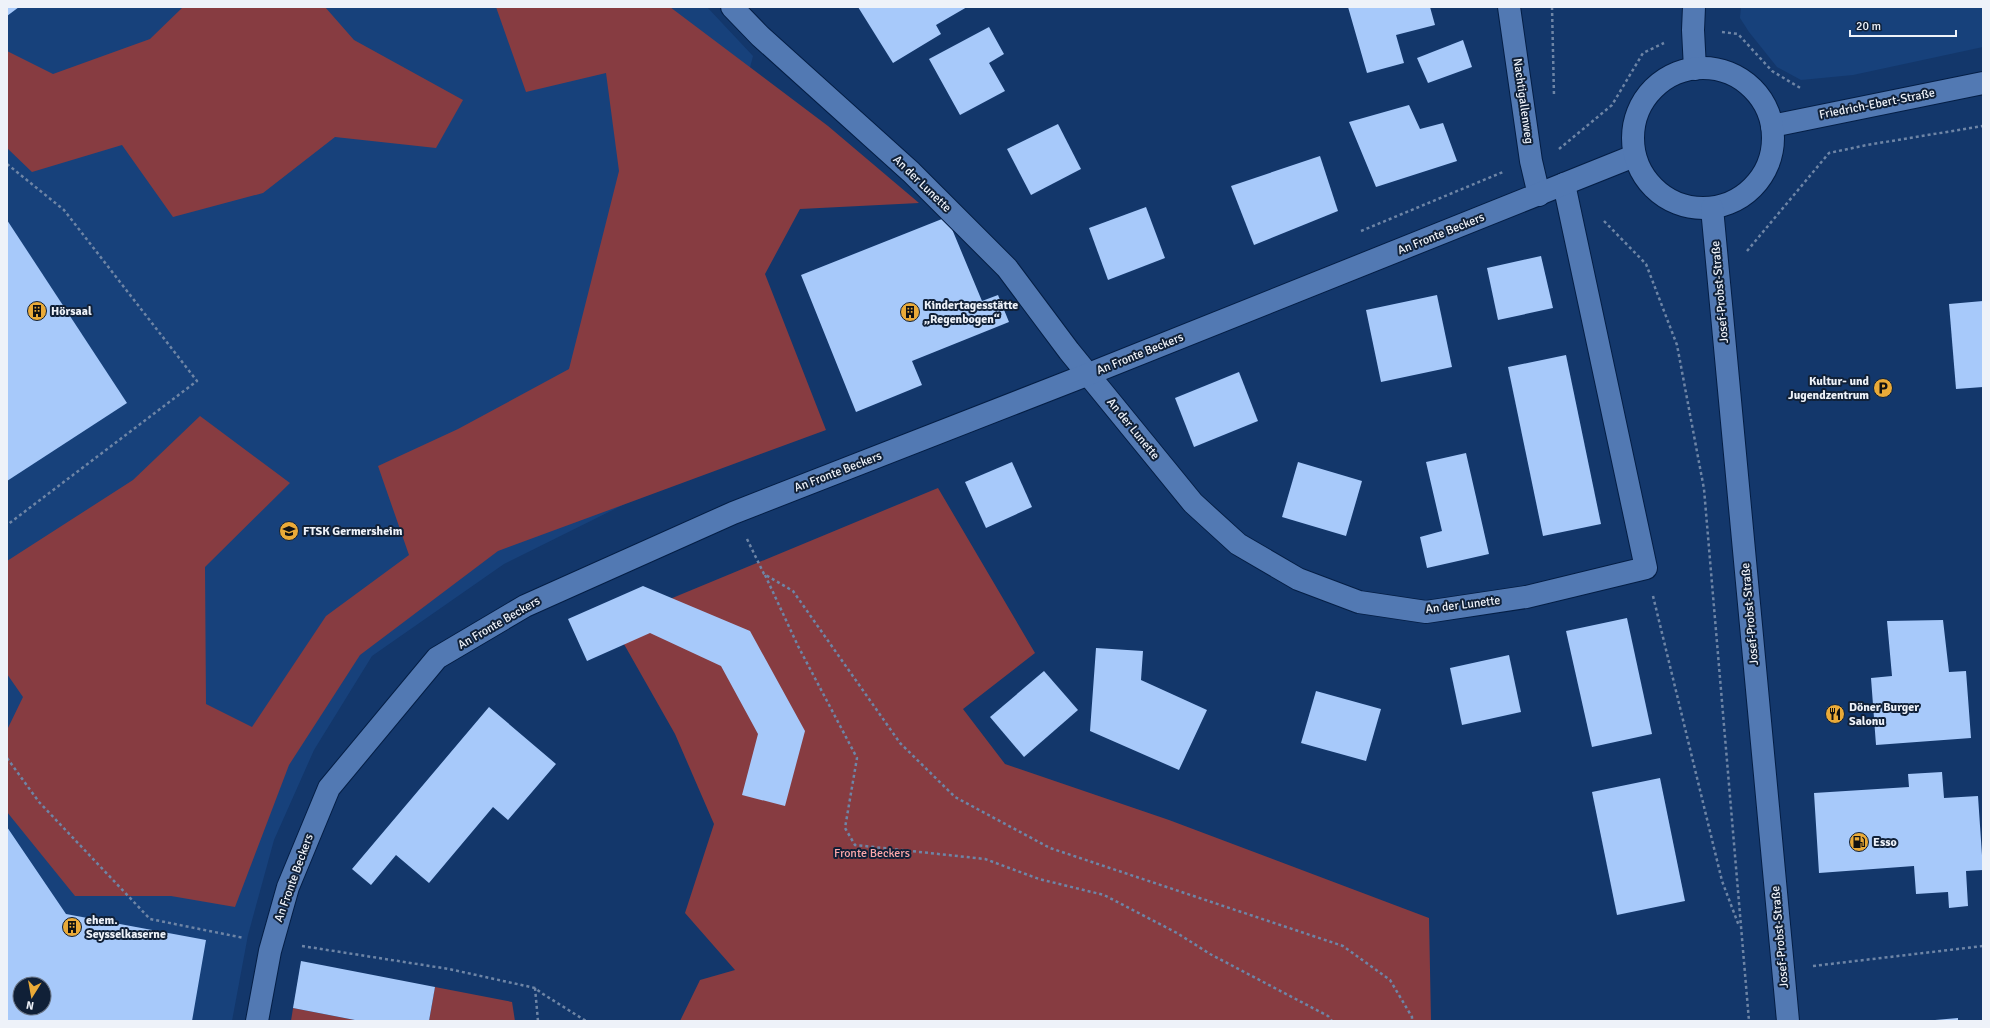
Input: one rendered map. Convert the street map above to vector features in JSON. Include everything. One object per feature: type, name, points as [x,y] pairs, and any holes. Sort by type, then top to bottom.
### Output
[{"type":"street","name":"An der Lunette","points":[[732,7],[760,36],[911,172],[1007,268],[1069,351],[1193,503],[1238,544],[1298,579],[1359,602],[1426,612],[1526,597],[1646,568]]},
{"type":"street","name":"Nachtigallenweg","points":[[1510,7],[1531,161],[1539,195]]},
{"type":"street","points":[[1694,7],[1694,69]]},
{"type":"street","points":[[1694,69],[1716,69],[1735,76],[1752,89],[1765,106],[1772,126],[1772,148],[1766,170],[1752,188],[1746,193],[1734,201],[1712,208],[1692,208],[1672,202],[1656,190],[1642,175],[1634,156],[1632,133],[1638,109],[1652,89],[1671,75],[1694,69]]},
{"type":"street","name":"Friedrich-Ebert-Straße","points":[[1772,126],[1983,83]]},
{"type":"street","name":"An Fronte Beckers","points":[[257,1021],[270,951],[288,887],[329,788],[437,658],[525,606],[733,512],[1089,374],[1634,156]]},
{"type":"street","points":[[1564,184],[1646,568]]},
{"type":"street","name":"Josef-Probst-Straße","points":[[1712,208],[1788,1021]]},
{"type":"path","points":[[1552,7],[1554,99]]},
{"type":"path","points":[[1717,258],[1742,256],[1829,153],[1867,145],[1983,126]]},
{"type":"path","points":[[1555,145],[1555,152],[1564,184]]},
{"type":"path","points":[[7,164],[64,210],[197,381],[7,524]]},
{"type":"path","points":[[1598,216],[1646,264],[1677,345],[1704,489],[1740,930],[1749,1021]]},
{"type":"path","points":[[733,512],[798,646],[857,758],[845,828],[855,845],[985,859],[1039,879],[1104,896],[1177,933],[1210,954],[1328,1016],[1332,1021]]},
{"type":"path","points":[[1646,568],[1722,880],[1740,930]]},
{"type":"path","points":[[764,574],[793,590],[900,743],[955,797],[1050,848],[1344,946],[1390,980],[1412,1018],[1412,1021]]},
{"type":"path","points":[[7,758],[39,802],[150,919],[249,938]]},
{"type":"path","points":[[298,946],[449,969],[535,988],[586,1021]]},
{"type":"path","points":[[1783,970],[1983,946]]},
{"type":"path","points":[[535,988],[538,1021]]},
{"type":"shaded area","name":"FTSK Germersheim","points":[[7,7],[707,7],[753,56],[639,497],[504,564],[372,656],[314,750],[274,840],[248,935],[232,1021],[7,1021]]},
{"type":"shaded area","points":[[1741,7],[1983,7],[1983,47],[1853,75],[1801,80],[1777,67],[1749,32],[1740,18]]},
{"type":"green space","points":[[183,7],[325,7],[354,40],[463,100],[436,148],[335,137],[263,193],[173,217],[122,145],[32,172],[7,148],[7,51],[53,74],[150,39]]},
{"type":"green space","points":[[496,7],[670,7],[828,126],[919,203],[800,209],[765,274],[826,430],[498,551],[360,655],[289,765],[235,907],[171,896],[75,896],[7,812],[7,730],[23,697],[7,674],[7,561],[133,480],[200,416],[290,483],[205,567],[206,704],[252,727],[326,616],[409,555],[378,466],[458,429],[569,369],[619,171],[606,73],[526,92]]},
{"type":"green space","name":"Fronte Beckers","points":[[938,488],[1035,653],[963,709],[1005,764],[1169,820],[1429,918],[1431,1021],[680,1021],[700,980],[735,970],[685,913],[714,824],[675,734],[612,623]]},
{"type":"green space","points":[[435,987],[512,1002],[515,1021],[429,1021]]},
{"type":"green space","points":[[293,1008],[360,1021],[291,1021]]},
{"type":"building","points":[[7,7],[19,7],[7,16]]},
{"type":"building","points":[[858,7],[967,7],[936,25],[941,34],[893,63]]},
{"type":"building","points":[[1348,7],[1430,7],[1435,25],[1396,35],[1404,63],[1367,73]]},
{"type":"building","points":[[989,27],[1004,54],[989,63],[1005,91],[960,115],[929,59]]},
{"type":"building","points":[[1463,40],[1472,67],[1428,83],[1417,58]]},
{"type":"building","points":[[1409,105],[1420,129],[1443,123],[1457,161],[1376,187],[1349,122]]},
{"type":"building","points":[[1058,124],[1081,169],[1031,195],[1007,149]]},
{"type":"building","points":[[1320,156],[1338,211],[1254,245],[1231,186]]},
{"type":"building","points":[[1146,207],[1165,258],[1108,280],[1089,228]]},
{"type":"building","name":"Kindertagesstätte „Regenbogen“","points":[[947,217],[982,301],[998,295],[1009,322],[912,361],[922,385],[856,412],[801,275]]},
{"type":"building","name":"Hörsaal","points":[[7,220],[127,403],[7,481]]},
{"type":"building","points":[[1541,256],[1553,308],[1498,320],[1487,268]]},
{"type":"building","points":[[1437,295],[1452,367],[1381,382],[1366,310]]},
{"type":"building","points":[[1983,301],[1983,387],[1956,389],[1949,304]]},
{"type":"building","points":[[1566,355],[1601,524],[1543,536],[1508,367]]},
{"type":"building","points":[[1239,372],[1258,421],[1194,447],[1175,398]]},
{"type":"building","points":[[1466,453],[1489,554],[1427,568],[1420,537],[1442,531],[1426,462]]},
{"type":"building","points":[[1012,462],[1032,507],[986,528],[965,482]]},
{"type":"building","points":[[1298,462],[1362,481],[1346,536],[1282,517]]},
{"type":"building","points":[[643,586],[750,631],[805,731],[785,806],[742,795],[758,734],[721,666],[650,633],[587,661],[568,619]]},
{"type":"building","points":[[1627,618],[1652,734],[1592,747],[1566,631]]},
{"type":"building","points":[[1943,620],[1949,672],[1966,671],[1971,738],[1876,745],[1871,678],[1892,676],[1887,621]]},
{"type":"building","points":[[1096,648],[1143,651],[1141,680],[1207,710],[1179,770],[1090,731]]},
{"type":"building","points":[[1509,655],[1521,712],[1462,725],[1450,668]]},
{"type":"building","points":[[1044,671],[1078,710],[1024,757],[990,717]]},
{"type":"building","points":[[1316,691],[1381,709],[1366,761],[1301,743]]},
{"type":"building","points":[[489,707],[556,764],[508,820],[493,807],[429,883],[396,855],[371,885],[352,869]]},
{"type":"building","points":[[1942,772],[1944,798],[1978,796],[1983,870],[1966,871],[1968,906],[1949,908],[1948,892],[1916,894],[1914,866],[1819,873],[1814,793],[1909,787],[1908,774]]},
{"type":"building","points":[[1660,778],[1685,901],[1617,915],[1592,792]]},
{"type":"building","name":"ehem. Seysselkaserne","points":[[7,827],[66,914],[206,940],[192,1021],[7,1021]]},
{"type":"building","points":[[301,961],[435,987],[429,1021],[360,1021],[293,1008]]},
{"type":"building","points":[[1958,1018],[1958,1021],[1935,1021],[1935,1020]]},
{"type":"place","name":"Hörsaal","points":[[37,311]]},
{"type":"place","name":"Kindertagesstätte „Regenbogen“","points":[[910,312]]},
{"type":"place","name":"Kultur- und Jugendzentrum","points":[[1883,388]]},
{"type":"place","name":"FTSK Germersheim","points":[[289,531]]},
{"type":"place","name":"Döner Burger Salonu","points":[[1835,714]]},
{"type":"place","name":"Esso","points":[[1859,842]]},
{"type":"place","name":"ehem. Seysselkaserne","points":[[72,927]]}]
